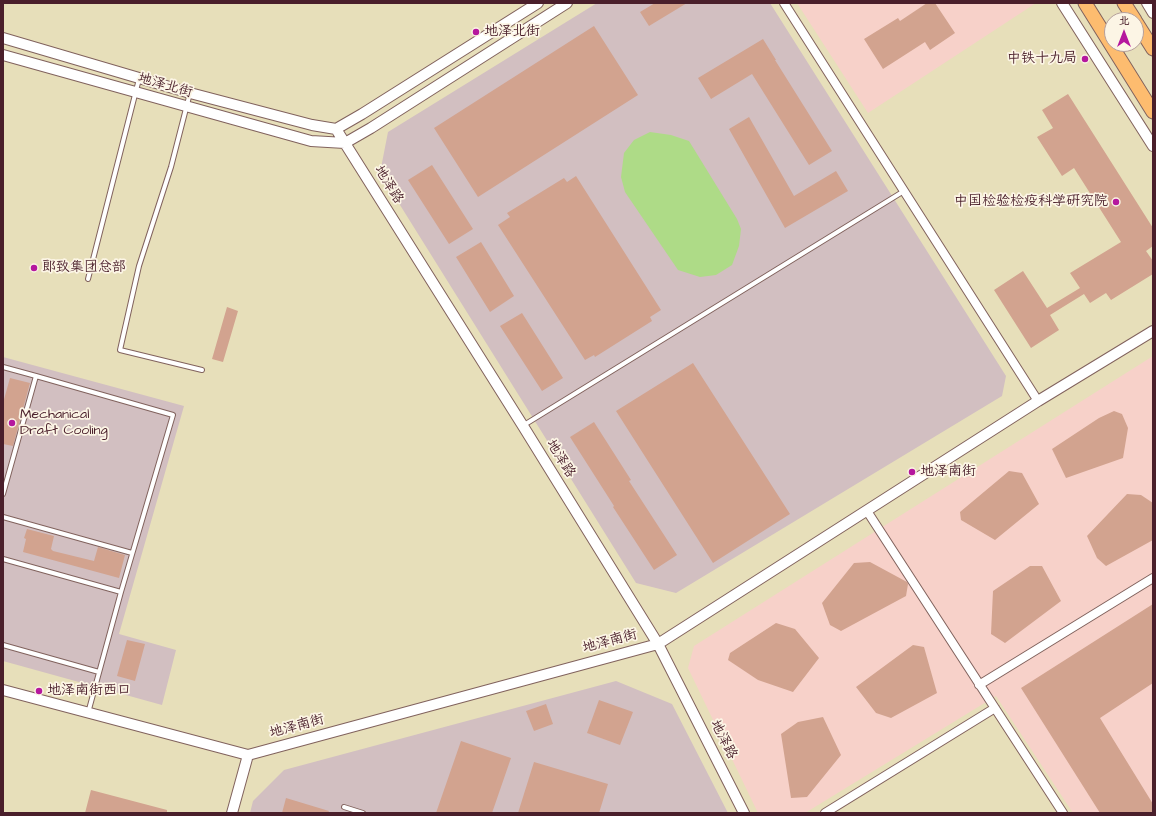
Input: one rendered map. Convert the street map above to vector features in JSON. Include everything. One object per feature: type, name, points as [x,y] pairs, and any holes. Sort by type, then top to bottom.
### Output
[{"type":"main road","points":[[1086,3],[1153,112]]},
{"type":"main road","points":[[1124,3],[1130,12]]},
{"type":"main road","points":[[1144,35],[1153,49]]},
{"type":"street","points":[[336,129],[538,3]]},
{"type":"street","points":[[345,143],[567,3]]},
{"type":"street","points":[[784,3],[1038,401]]},
{"type":"street","points":[[1062,3],[1153,146]]},
{"type":"street","points":[[1147,3],[1153,12]]},
{"type":"street","name":"地泽北街","points":[[3,38],[190,93],[312,125],[336,129]]},
{"type":"street","name":"地泽北街","points":[[3,55],[310,141],[345,143]]},
{"type":"street","name":"地泽路","points":[[336,129],[658,644],[744,813]]},
{"type":"street","name":"地泽南街","points":[[3,690],[248,755],[658,644],[1038,401],[1153,331]]},
{"type":"street","points":[[867,511],[1063,813]]},
{"type":"street","points":[[979,684],[1153,578]]},
{"type":"street","points":[[825,813],[995,708]]},
{"type":"street","points":[[232,813],[248,755]]},
{"type":"lane","points":[[88,279],[139,78]]},
{"type":"lane","points":[[190,93],[172,167],[139,266],[120,350],[202,370]]},
{"type":"lane","points":[[523,426],[904,192]]},
{"type":"lane","points":[[3,367],[173,415],[121,592],[88,713]]},
{"type":"lane","points":[[3,494],[36,376]]},
{"type":"lane","points":[[3,474],[8,476]]},
{"type":"lane","points":[[3,517],[132,554]]},
{"type":"lane","points":[[3,559],[121,592]]},
{"type":"lane","points":[[3,646],[99,672]]},
{"type":"lane","points":[[344,807],[364,813]]},
{"type":"shaded area","points":[[597,3],[770,3],[1006,376],[1002,396],[676,593],[636,583],[380,173],[388,132]]},
{"type":"shaded area","points":[[797,3],[1036,3],[868,113]]},
{"type":"shaded area","points":[[1153,356],[1153,813],[1073,813],[996,696],[805,813],[758,813],[688,668],[694,646]]},
{"type":"shaded area","points":[[3,357],[184,406],[119,634],[176,650],[162,705],[3,661]]},
{"type":"shaded area","points":[[616,681],[672,704],[728,813],[250,813],[253,801],[284,770]]},
{"type":"green space","points":[[650,132],[671,135],[689,141],[737,219],[741,229],[739,246],[732,265],[716,275],[700,277],[678,270],[625,192],[621,177],[624,153],[634,140]]},
{"type":"building","points":[[655,3],[687,3],[649,26],[640,12]]},
{"type":"building","points":[[927,3],[935,3],[955,33],[930,50],[925,42],[883,69],[864,39],[898,18],[900,21]]},
{"type":"building","points":[[594,26],[638,95],[478,197],[434,128]]},
{"type":"building","points":[[763,39],[832,151],[809,165],[752,74],[711,99],[698,78]]},
{"type":"building","name":"中国检验检疫科学研究院","points":[[1068,94],[1153,228],[1153,246],[1146,251],[1153,261],[1153,274],[1111,300],[1106,293],[1090,303],[1084,294],[1050,315],[1059,330],[1031,348],[994,290],[1023,271],[1047,308],[1080,288],[1070,273],[1121,242],[1074,168],[1062,176],[1037,137],[1053,128],[1042,110]]},
{"type":"building","points":[[749,117],[794,196],[836,171],[848,191],[785,228],[729,129]]},
{"type":"building","points":[[432,165],[473,229],[449,244],[408,180]]},
{"type":"building","points":[[576,176],[661,310],[650,317],[652,321],[595,357],[594,355],[585,360],[498,225],[510,217],[507,213],[564,178],[567,182]]},
{"type":"building","points":[[481,242],[514,296],[490,312],[456,257]]},
{"type":"building","points":[[227,307],[238,311],[223,362],[212,359]]},
{"type":"building","points":[[522,313],[563,378],[542,391],[500,326]]},
{"type":"building","points":[[693,363],[790,514],[713,563],[616,411]]},
{"type":"building","name":"Mechanical Draft Cooling","points":[[10,378],[30,383],[13,446],[3,444],[3,403]]},
{"type":"building","points":[[1114,411],[1122,414],[1128,428],[1123,458],[1066,478],[1052,449],[1099,418]]},
{"type":"building","points":[[594,422],[631,480],[629,481],[677,555],[654,570],[570,437]]},
{"type":"building","points":[[1009,471],[1022,473],[1039,504],[995,540],[961,520],[960,512]]},
{"type":"building","points":[[1127,494],[1141,495],[1153,503],[1153,540],[1106,566],[1097,558],[1087,536]]},
{"type":"building","points":[[27,529],[54,536],[51,549],[53,551],[94,561],[98,547],[125,555],[119,578],[23,552],[26,539],[24,538]]},
{"type":"building","points":[[870,562],[907,582],[906,596],[841,631],[830,625],[822,603],[854,563]]},
{"type":"building","points":[[1030,566],[1042,566],[1061,601],[1005,643],[991,634],[993,591]]},
{"type":"building","points":[[1153,604],[1153,683],[1100,718],[1153,804],[1153,813],[1100,813],[1021,688]]},
{"type":"building","points":[[776,623],[795,629],[819,658],[793,692],[758,680],[728,660],[730,653]]},
{"type":"building","points":[[127,640],[145,644],[135,681],[117,676]]},
{"type":"building","points":[[913,645],[924,647],[937,693],[891,718],[876,713],[856,687]]},
{"type":"building","points":[[599,700],[633,712],[620,745],[587,733]]},
{"type":"building","points":[[546,704],[553,724],[534,731],[526,711]]},
{"type":"building","points":[[823,717],[841,755],[807,797],[791,798],[781,734],[798,722]]},
{"type":"building","points":[[461,741],[511,758],[492,813],[436,813]]},
{"type":"building","points":[[534,762],[608,784],[599,813],[518,813]]},
{"type":"building","points":[[91,790],[167,810],[167,813],[85,813]]},
{"type":"building","points":[[286,798],[329,811],[328,813],[282,813]]},
{"type":"place","name":"地泽北街","points":[[476,32]]},
{"type":"place","name":"中铁十九局","points":[[1085,59]]},
{"type":"place","name":"中国检验检疫科学研究院","points":[[1116,202]]},
{"type":"place","name":"郎致集团总部","points":[[34,268]]},
{"type":"place","name":"Mechanical Draft Cooling","points":[[12,423]]},
{"type":"place","name":"地泽南街","points":[[912,472]]},
{"type":"place","name":"地泽南街西口","points":[[39,691]]}]
